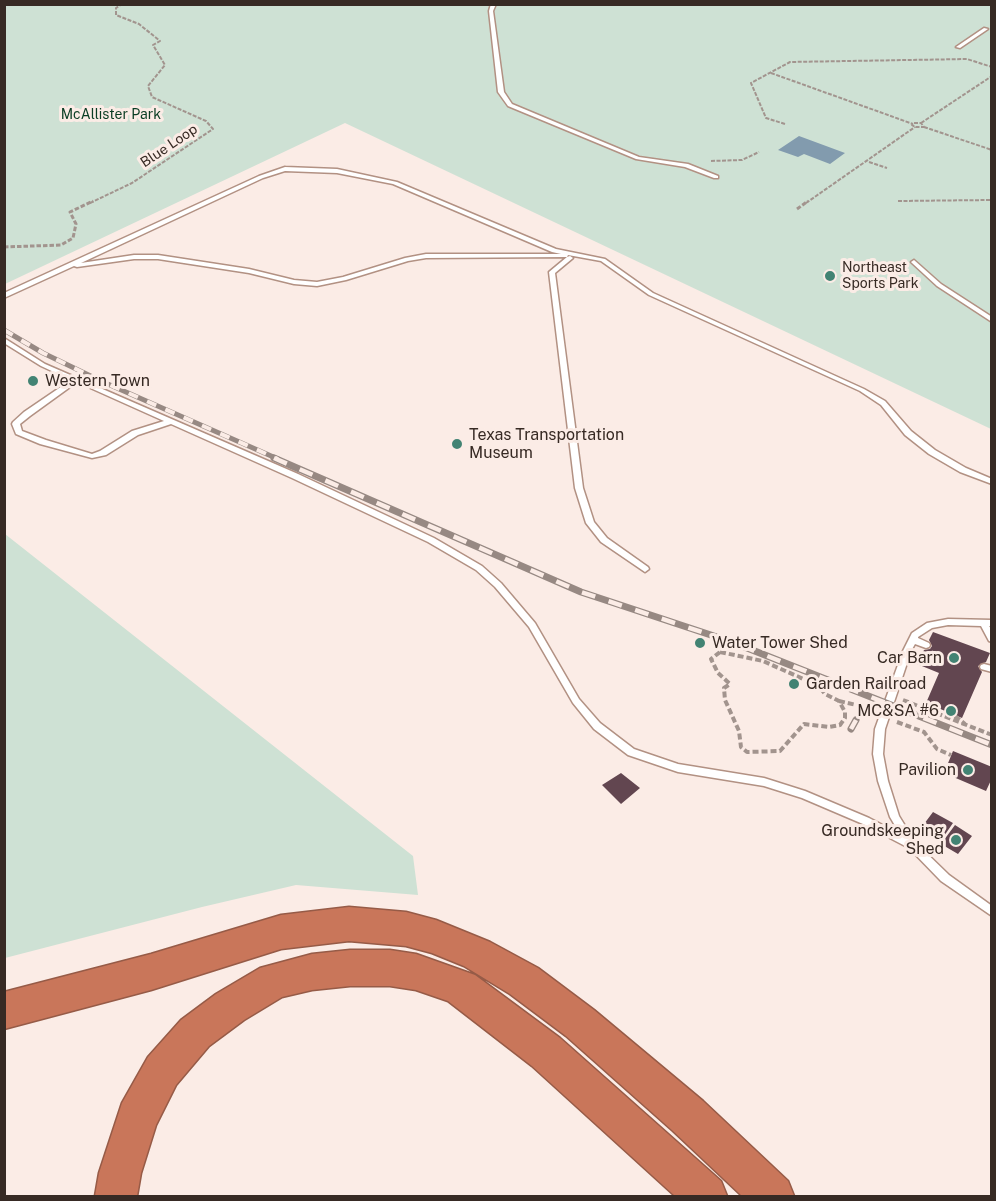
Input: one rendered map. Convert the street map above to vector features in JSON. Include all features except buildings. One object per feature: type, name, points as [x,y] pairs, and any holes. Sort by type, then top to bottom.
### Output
[{"type":"highway","points":[[4,1011],[151,972],[281,932],[349,924],[406,928],[436,937],[477,954],[524,981],[580,1023],[688,1116],[773,1197]]},
{"type":"highway","points":[[116,1197],[120,1173],[137,1118],[162,1071],[195,1033],[230,1007],[274,981],[312,972],[350,968],[390,968],[416,972],[461,988],[546,1052],[706,1197]]},
{"type":"lane","points":[[494,4],[491,11],[501,92],[510,105],[638,158],[686,165],[716,177]]},
{"type":"lane","points":[[958,47],[986,29]]},
{"type":"lane","points":[[4,296],[261,177],[285,169],[308,168],[337,171],[394,183],[531,242],[554,250],[603,260],[651,294],[862,390],[883,403],[908,433],[932,452],[963,470],[992,482]]},
{"type":"lane","points":[[69,266],[135,257],[158,258],[249,271],[294,282],[316,284],[344,279],[407,259],[426,256],[583,256]]},
{"type":"lane","points":[[573,256],[552,272],[579,488],[590,523],[604,540],[645,569]]},
{"type":"lane","points":[[914,262],[939,285],[992,320]]},
{"type":"lane","points":[[4,340],[43,365],[316,486],[431,540],[479,568],[498,585],[532,625],[576,701],[597,726],[631,752],[678,768],[764,782],[806,795],[866,821],[912,845]]},
{"type":"lane","points":[[76,380],[16,424],[19,432],[43,442],[92,456],[104,453],[135,433],[169,422]]},
{"type":"lane","points":[[992,639],[987,623],[948,622],[930,626],[915,635],[880,729],[878,754],[883,781],[895,817],[912,845],[945,878],[992,912]]},
{"type":"lane","points":[[913,640],[926,645]]},
{"type":"path","name":"Blue Loop","points":[[4,247],[61,245],[74,237],[76,224],[70,212],[132,183],[213,129],[206,121],[152,97],[148,86],[165,65],[153,45],[160,41],[139,24],[116,15],[116,8],[122,4]]},
{"type":"path","points":[[785,124],[766,118],[751,83],[790,62],[967,59],[992,67]]},
{"type":"path","points":[[771,73],[914,126],[924,127],[992,150]]},
{"type":"path","points":[[797,209],[868,161],[914,126],[992,76]]},
{"type":"path","points":[[921,123],[924,127]]},
{"type":"path","points":[[686,165],[742,160],[759,152]]},
{"type":"path","points":[[868,161],[887,168]]},
{"type":"path","points":[[898,201],[992,200]]},
{"type":"path","points":[[839,701],[846,718],[840,725],[829,727],[804,724],[780,751],[747,752],[741,747],[739,731],[725,700],[723,688],[730,684],[718,673],[711,659],[720,652],[763,661],[781,668],[788,674],[819,686],[825,694],[839,701],[856,704],[924,732],[937,748],[951,755]]},
{"type":"path","points":[[893,695],[992,735]]},
{"type":"path","points":[[955,716],[966,725]]},
{"type":"path","points":[[980,727],[992,735]]},
{"type":"green space","name":"Northeast Sports Park","points":[[5,5],[991,5],[991,429],[345,123],[5,284]]},
{"type":"green space","points":[[5,534],[413,856],[418,895],[296,885],[5,958]]},
{"type":"water","points":[[799,136],[845,153],[830,164],[804,154],[798,157],[778,150]]},
{"type":"railway","points":[[4,330],[43,353],[101,381],[278,459]]},
{"type":"railway","points":[[274,458],[581,592],[732,642],[992,745]]},
{"type":"railway","points":[[851,729],[856,720]]},
{"type":"place","name":"Northeast Sports Park","points":[[830,276]]},
{"type":"place","name":"Western Town","points":[[33,381]]},
{"type":"place","name":"Texas Transportation Museum","points":[[457,444]]},
{"type":"place","name":"Water Tower Shed","points":[[700,643]]},
{"type":"place","name":"Car Barn","points":[[954,658]]},
{"type":"place","name":"Garden Railroad","points":[[794,684]]},
{"type":"place","name":"MC&SA #6","points":[[951,711]]},
{"type":"place","name":"Pavilion","points":[[968,770]]},
{"type":"place","name":"Groundskeeping Shed","points":[[956,840]]},
{"type":"park label","name":"McAllister Park","points":[[111,115]]}]
